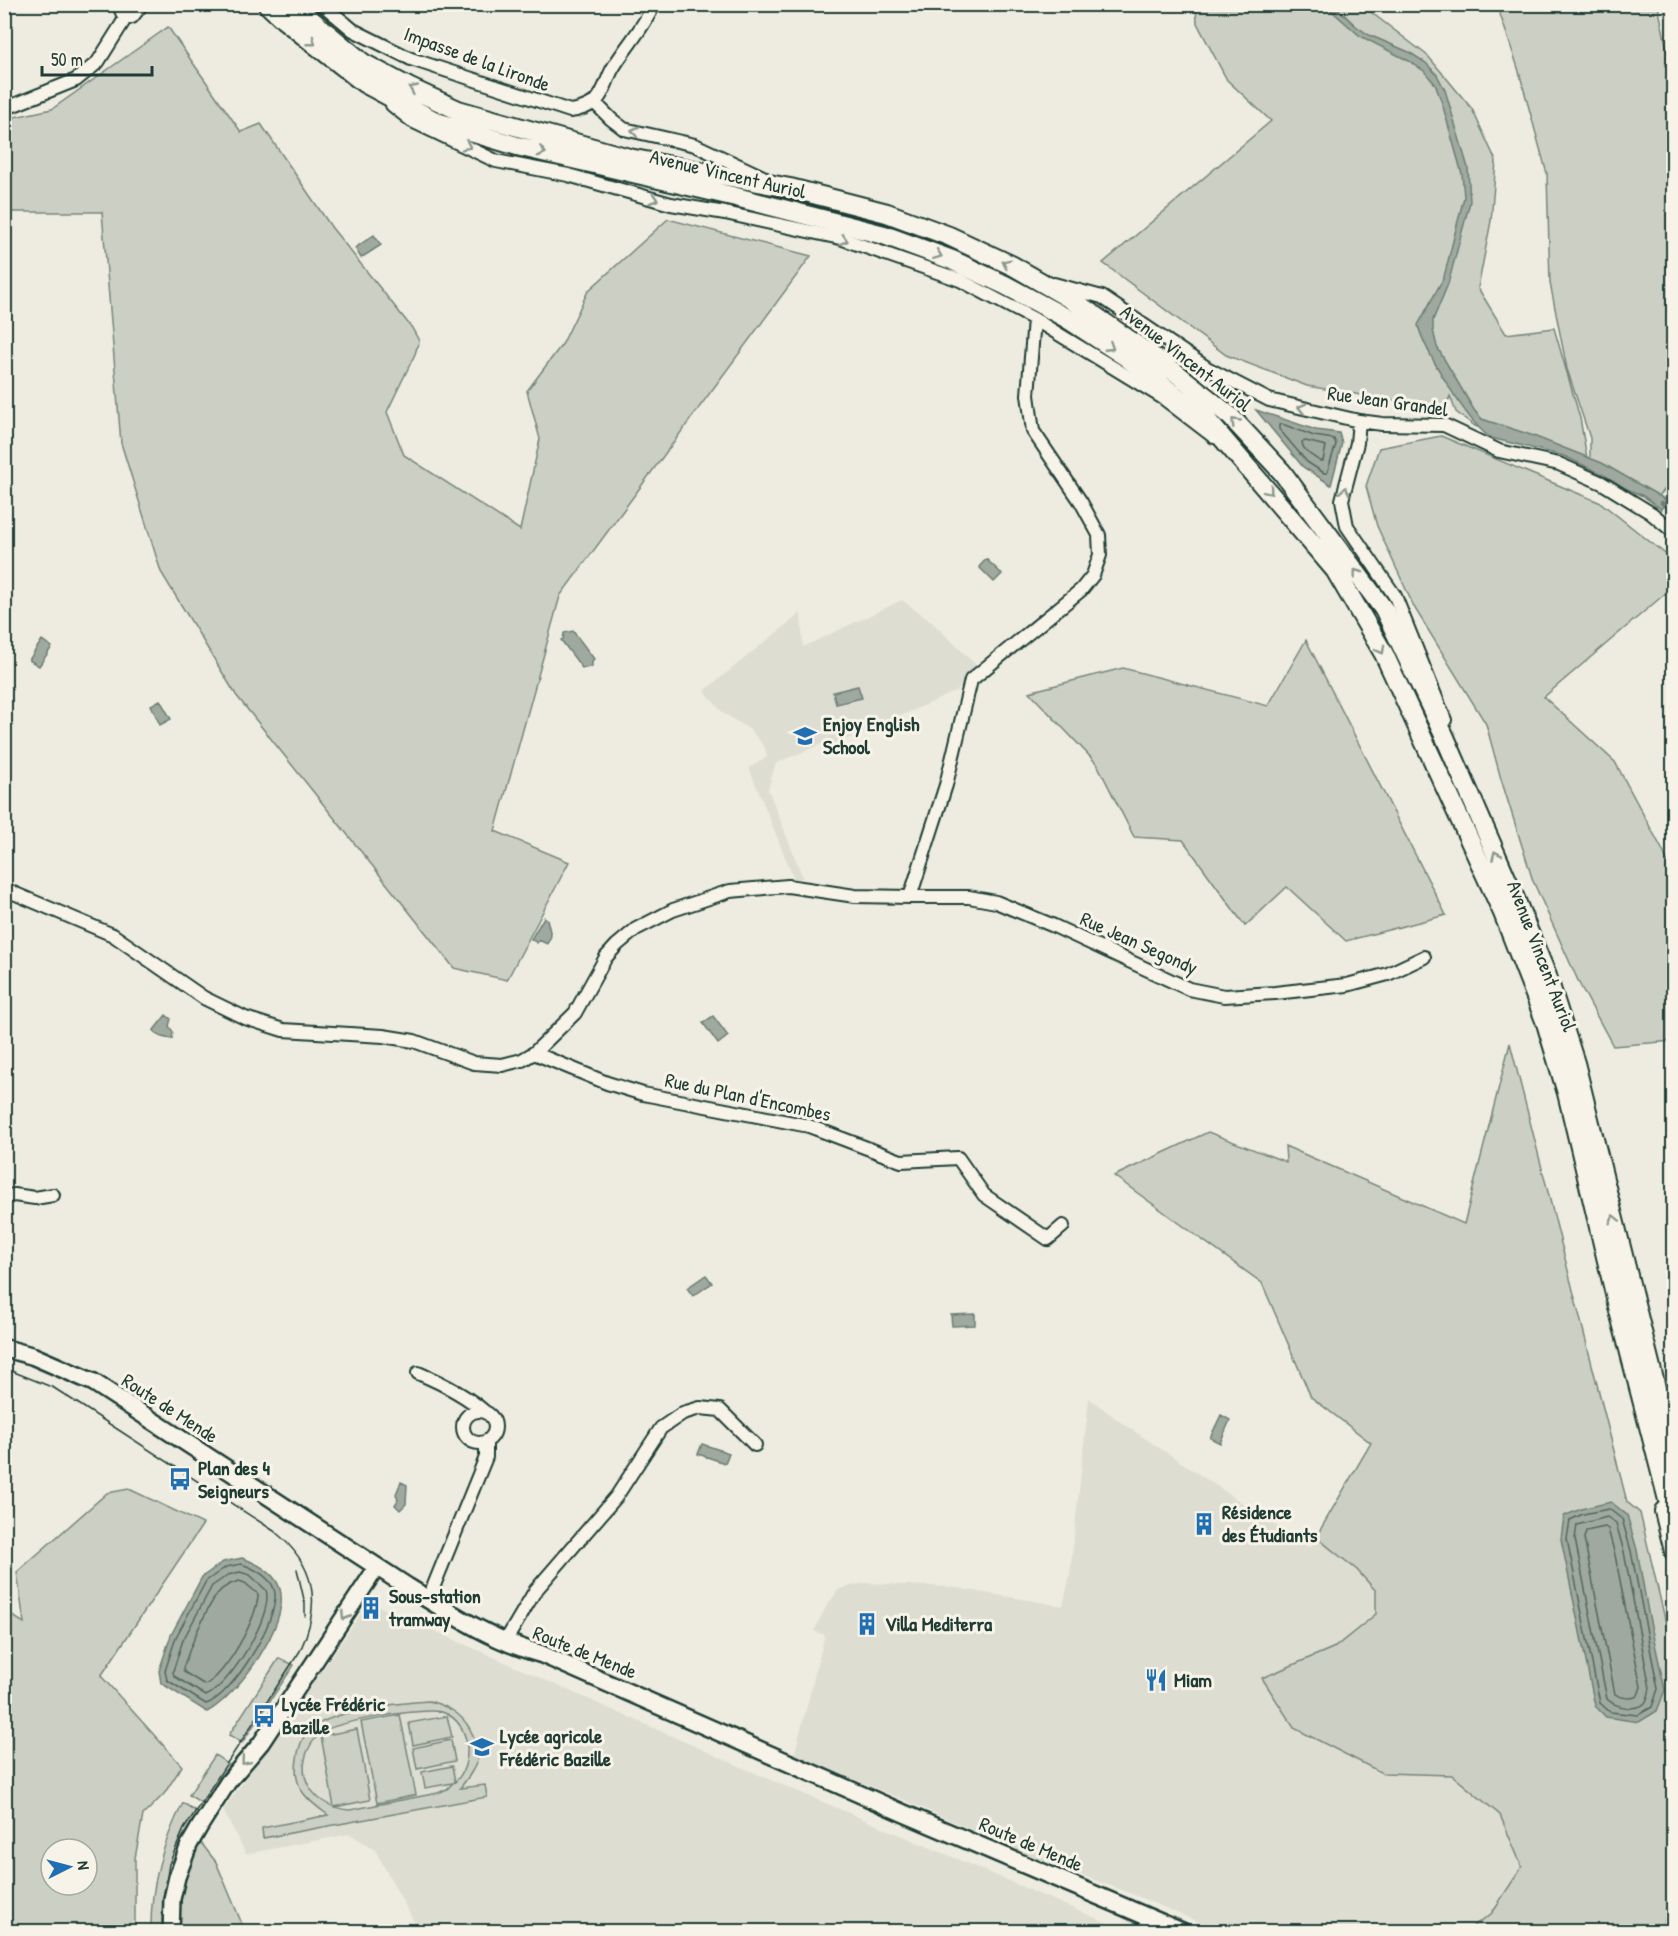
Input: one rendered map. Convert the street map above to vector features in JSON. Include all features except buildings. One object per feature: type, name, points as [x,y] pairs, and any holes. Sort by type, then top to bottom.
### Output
[{"type":"main road","name":"Avenue Vincent Auriol","points":[[267,4],[364,83],[437,122],[517,147],[736,197],[884,235],[952,261],[1046,306],[1126,357],[1207,420],[1335,570],[1384,654],[1503,913],[1542,1014],[1567,1093],[1607,1265],[1674,1523]]},
{"type":"main road","name":"Avenue Vincent Auriol","points":[[292,4],[363,63],[458,110],[629,158],[788,188],[887,213],[950,236],[1072,300],[1175,372],[1230,416],[1281,472],[1385,611],[1444,735],[1516,900],[1560,1016],[1583,1092],[1674,1460]]},
{"type":"main road","points":[[1620,1244],[1674,1424]]},
{"type":"main road","name":"Route de Mende","points":[[4,1348],[33,1356],[93,1382],[428,1600],[505,1642],[541,1654],[914,1818],[1183,1932]]},
{"type":"main road","points":[[1642,1401],[1674,1551]]},
{"type":"street","points":[[124,4],[121,10],[125,19]]},
{"type":"street","points":[[4,109],[76,80],[98,62],[125,19],[132,17],[142,4]]},
{"type":"street","name":"Impasse de la Lironde","points":[[322,4],[353,30],[411,58],[560,109],[570,111],[581,109],[594,102]]},
{"type":"street","points":[[594,102],[654,4]]},
{"type":"street","name":"Avenue Vincent Auriol","points":[[364,83],[412,121],[496,161],[568,175],[671,204],[725,213],[840,238],[960,280],[1034,319],[1163,398],[1243,460]]},
{"type":"street","name":"Avenue Vincent Auriol","points":[[594,102],[624,129],[695,145],[788,188]]},
{"type":"street","name":"Rue Jean Grandel","points":[[1033,278],[1102,297],[1207,368],[1269,400],[1359,421],[1382,424],[1444,425],[1499,451],[1559,464],[1602,483],[1651,513],[1674,532]]},
{"type":"street","points":[[910,897],[946,785],[971,680],[1081,591],[1094,575],[1100,555],[1099,535],[1081,502],[1033,431],[1028,395],[1034,319]]},
{"type":"street","name":"Avenue Vincent Auriol","points":[[1359,421],[1357,443],[1342,500],[1347,526],[1395,596],[1434,689],[1478,812]]},
{"type":"street","name":"Rue Jean Segondy","points":[[534,1053],[575,1013],[606,957],[636,929],[673,910],[730,891],[788,886],[855,896],[969,897],[996,902],[1054,926],[1189,989],[1224,996],[1347,985],[1393,972],[1424,957]]},
{"type":"street","points":[[4,889],[112,935],[204,998],[245,1018],[283,1030],[383,1036],[414,1041],[474,1063],[512,1064],[534,1053]]},
{"type":"street","name":"Rue du Plan d'Encombes","points":[[534,1053],[607,1083],[643,1094],[809,1126],[902,1161],[958,1158],[984,1195],[1048,1239],[1063,1226]]},
{"type":"street","points":[[4,1197],[53,1196]]},
{"type":"street","points":[[418,1373],[475,1403],[486,1413],[493,1420],[495,1430],[490,1439],[481,1443],[471,1441],[464,1433],[464,1422],[471,1414],[486,1413]]},
{"type":"street","points":[[505,1642],[535,1591],[616,1497],[661,1428],[683,1413],[700,1408],[720,1410],[755,1445]]},
{"type":"street","points":[[428,1600],[486,1457],[486,1442]]},
{"type":"street","points":[[171,1932],[172,1899],[189,1845],[228,1782],[261,1743],[376,1567]]},
{"type":"shaded area","points":[[1196,5],[1366,5],[1372,13],[1428,56],[1472,109],[1496,161],[1491,221],[1478,288],[1506,334],[1554,328],[1580,418],[1588,464],[1475,426],[1456,412],[1450,396],[1445,409],[1307,386],[1226,355],[1103,263],[1271,121],[1227,80],[1197,23]]},
{"type":"shaded area","points":[[1497,5],[1658,5],[1674,84],[1674,479],[1657,498],[1590,467],[1590,438],[1567,369],[1550,283],[1547,174],[1518,68]]},
{"type":"shaded area","points":[[168,27],[241,132],[261,124],[332,228],[412,328],[419,341],[387,412],[404,455],[520,530],[540,439],[527,391],[563,343],[588,291],[668,219],[811,256],[560,596],[495,831],[569,862],[507,980],[454,968],[236,695],[161,572],[121,443],[102,212],[5,212],[5,119],[52,109]]},
{"type":"shaded area","points":[[1441,436],[1601,503],[1673,560],[1673,587],[1544,697],[1615,762],[1663,851],[1673,875],[1673,1041],[1613,1046],[1580,985],[1533,881],[1486,724],[1414,607],[1377,526],[1366,486],[1379,448]]},
{"type":"shaded area","name":"Enjoy English School","points":[[902,600],[934,624],[977,666],[957,691],[833,747],[822,744],[776,763],[768,789],[803,878],[794,879],[749,768],[767,757],[765,748],[752,731],[723,713],[704,691],[801,613],[803,647]]},
{"type":"shaded area","points":[[1306,640],[1446,915],[1346,941],[1287,887],[1245,926],[1183,840],[1134,837],[1097,764],[1029,692],[1123,668],[1268,706]]},
{"type":"shaded area","points":[[1510,1043],[1627,1502],[1640,1513],[1673,1653],[1673,1931],[1466,1931],[1491,1914],[1522,1867],[1500,1815],[1452,1775],[1382,1773],[1294,1728],[1262,1678],[1335,1647],[1376,1614],[1376,1591],[1357,1570],[1316,1537],[1371,1443],[1311,1397],[1262,1283],[1114,1176],[1208,1132],[1286,1162],[1285,1146],[1464,1224]]},
{"type":"shaded area","points":[[1089,1398],[1122,1423],[1310,1548],[1316,1537],[1357,1570],[1376,1591],[1376,1615],[1335,1647],[1262,1678],[1382,1773],[1452,1775],[1500,1815],[1522,1867],[1491,1914],[1466,1931],[1220,1931],[1127,1892],[1026,1854],[900,1798],[794,1756],[825,1635],[814,1631],[826,1607],[839,1589],[865,1583],[950,1587],[1063,1606],[1070,1574]]},
{"type":"shaded area","points":[[129,1489],[203,1524],[101,1676],[182,1766],[164,1794],[143,1815],[135,1858],[135,1931],[5,1931],[5,1611],[24,1623],[17,1572],[107,1493]]},
{"type":"shaded area","name":"Lycée agricole Frédéric Bazille","points":[[369,1602],[764,1777],[1126,1931],[419,1931],[375,1850],[350,1834],[246,1854],[223,1810]]},
{"type":"shaded area","points":[[279,1658],[294,1665],[242,1743],[229,1735]]},
{"type":"shaded area","points":[[429,1701],[457,1714],[471,1730],[478,1756],[473,1769],[460,1788],[485,1785],[487,1797],[263,1838],[262,1828],[328,1815],[308,1798],[299,1786],[297,1778],[298,1752],[309,1730],[334,1717],[349,1713]],"holes":[[[433,1711],[447,1714],[456,1721],[462,1729],[467,1747],[465,1766],[455,1782],[452,1766],[422,1772],[425,1788],[453,1783],[447,1789],[438,1793],[350,1810],[328,1804],[312,1791],[307,1782],[305,1761],[308,1750],[322,1732],[343,1724],[375,1717]]]},
{"type":"shaded area","points":[[400,1715],[416,1795],[377,1803],[361,1722]]},
{"type":"shaded area","points":[[447,1716],[452,1737],[413,1745],[409,1723]]},
{"type":"shaded area","points":[[357,1729],[370,1800],[334,1807],[321,1736]]},
{"type":"shaded area","points":[[451,1740],[455,1761],[417,1769],[413,1748]]},
{"type":"shaded area","points":[[215,1755],[229,1765],[203,1804],[189,1795]]},
{"type":"shaded area","points":[[183,1803],[202,1815],[167,1931],[151,1932],[155,1881],[163,1849]]},
{"type":"shaded area","points":[[198,1839],[216,1862],[245,1931],[179,1932],[180,1896]]},
{"type":"water","points":[[1325,5],[1334,5],[1369,35],[1409,52],[1426,63],[1437,75],[1445,90],[1468,168],[1470,202],[1448,284],[1433,320],[1433,330],[1437,347],[1474,410],[1482,419],[1531,435],[1602,463],[1668,501],[1661,509],[1643,496],[1564,456],[1491,438],[1471,418],[1448,386],[1428,351],[1418,325],[1444,277],[1464,197],[1462,174],[1442,103],[1435,84],[1424,71],[1360,36]]},
{"type":"water","points":[[374,235],[381,245],[361,258],[355,248]]},
{"type":"water","points":[[1256,410],[1316,430],[1339,433],[1342,443],[1331,485],[1303,467]]},
{"type":"water","points":[[986,559],[1002,574],[994,582],[979,567]]},
{"type":"water","points":[[573,631],[594,659],[592,667],[582,668],[561,640],[564,633]]},
{"type":"water","points":[[42,640],[52,647],[39,666],[29,660]]},
{"type":"water","points":[[858,686],[862,698],[836,704],[833,692]]},
{"type":"water","points":[[160,700],[171,719],[160,725],[151,705]]},
{"type":"water","points":[[544,917],[547,919],[551,936],[547,944],[539,940],[537,943],[531,939]]},
{"type":"water","points":[[166,1015],[171,1019],[169,1026],[173,1032],[172,1039],[159,1036],[154,1030]]},
{"type":"water","points":[[713,1016],[728,1036],[718,1044],[703,1023]]},
{"type":"water","points":[[706,1275],[712,1283],[693,1296],[687,1288]]},
{"type":"water","points":[[975,1314],[975,1325],[952,1326],[951,1315]]},
{"type":"water","points":[[1221,1415],[1230,1420],[1220,1443],[1210,1438]]},
{"type":"water","points":[[702,1444],[729,1453],[725,1463],[698,1454]]},
{"type":"water","points":[[401,1482],[407,1485],[406,1504],[400,1510],[395,1505],[398,1500],[396,1494]]},
{"type":"water","points":[[1611,1502],[1627,1515],[1637,1550],[1665,1690],[1657,1711],[1639,1722],[1606,1717],[1595,1706],[1561,1539],[1564,1516],[1581,1509]]},
{"type":"water","points":[[242,1558],[259,1566],[274,1578],[280,1589],[281,1604],[277,1621],[258,1658],[232,1691],[207,1712],[161,1683],[159,1671],[171,1635],[202,1577],[223,1562]]},
{"type":"water","points":[[1673,1808],[1673,1931],[1664,1931],[1672,1854],[1667,1847]]},
{"type":"waterway","points":[[1662,503],[1674,511]]},
{"type":"tram line","points":[[4,1368],[54,1388],[274,1531],[299,1557],[311,1586],[313,1601],[311,1617],[300,1651],[184,1829],[169,1864],[163,1900],[163,1932]]},
{"type":"tram line","points":[[297,1569],[305,1604],[305,1616]]},
{"type":"place","name":"Enjoy English School","points":[[805,736]]},
{"type":"place","name":"Plan des 4 Seigneurs","points":[[180,1479]]},
{"type":"place","name":"Résidence des Étudiants","points":[[1204,1524]]},
{"type":"place","name":"Sous-station tramway","points":[[371,1608]]},
{"type":"place","name":"Villa Mediterra","points":[[867,1624]]},
{"type":"place","name":"Miam","points":[[1156,1680]]},
{"type":"place","name":"Lycée Frédéric Bazille","points":[[264,1716]]},
{"type":"place","name":"Lycée agricole Frédéric Bazille","points":[[482,1747]]}]
